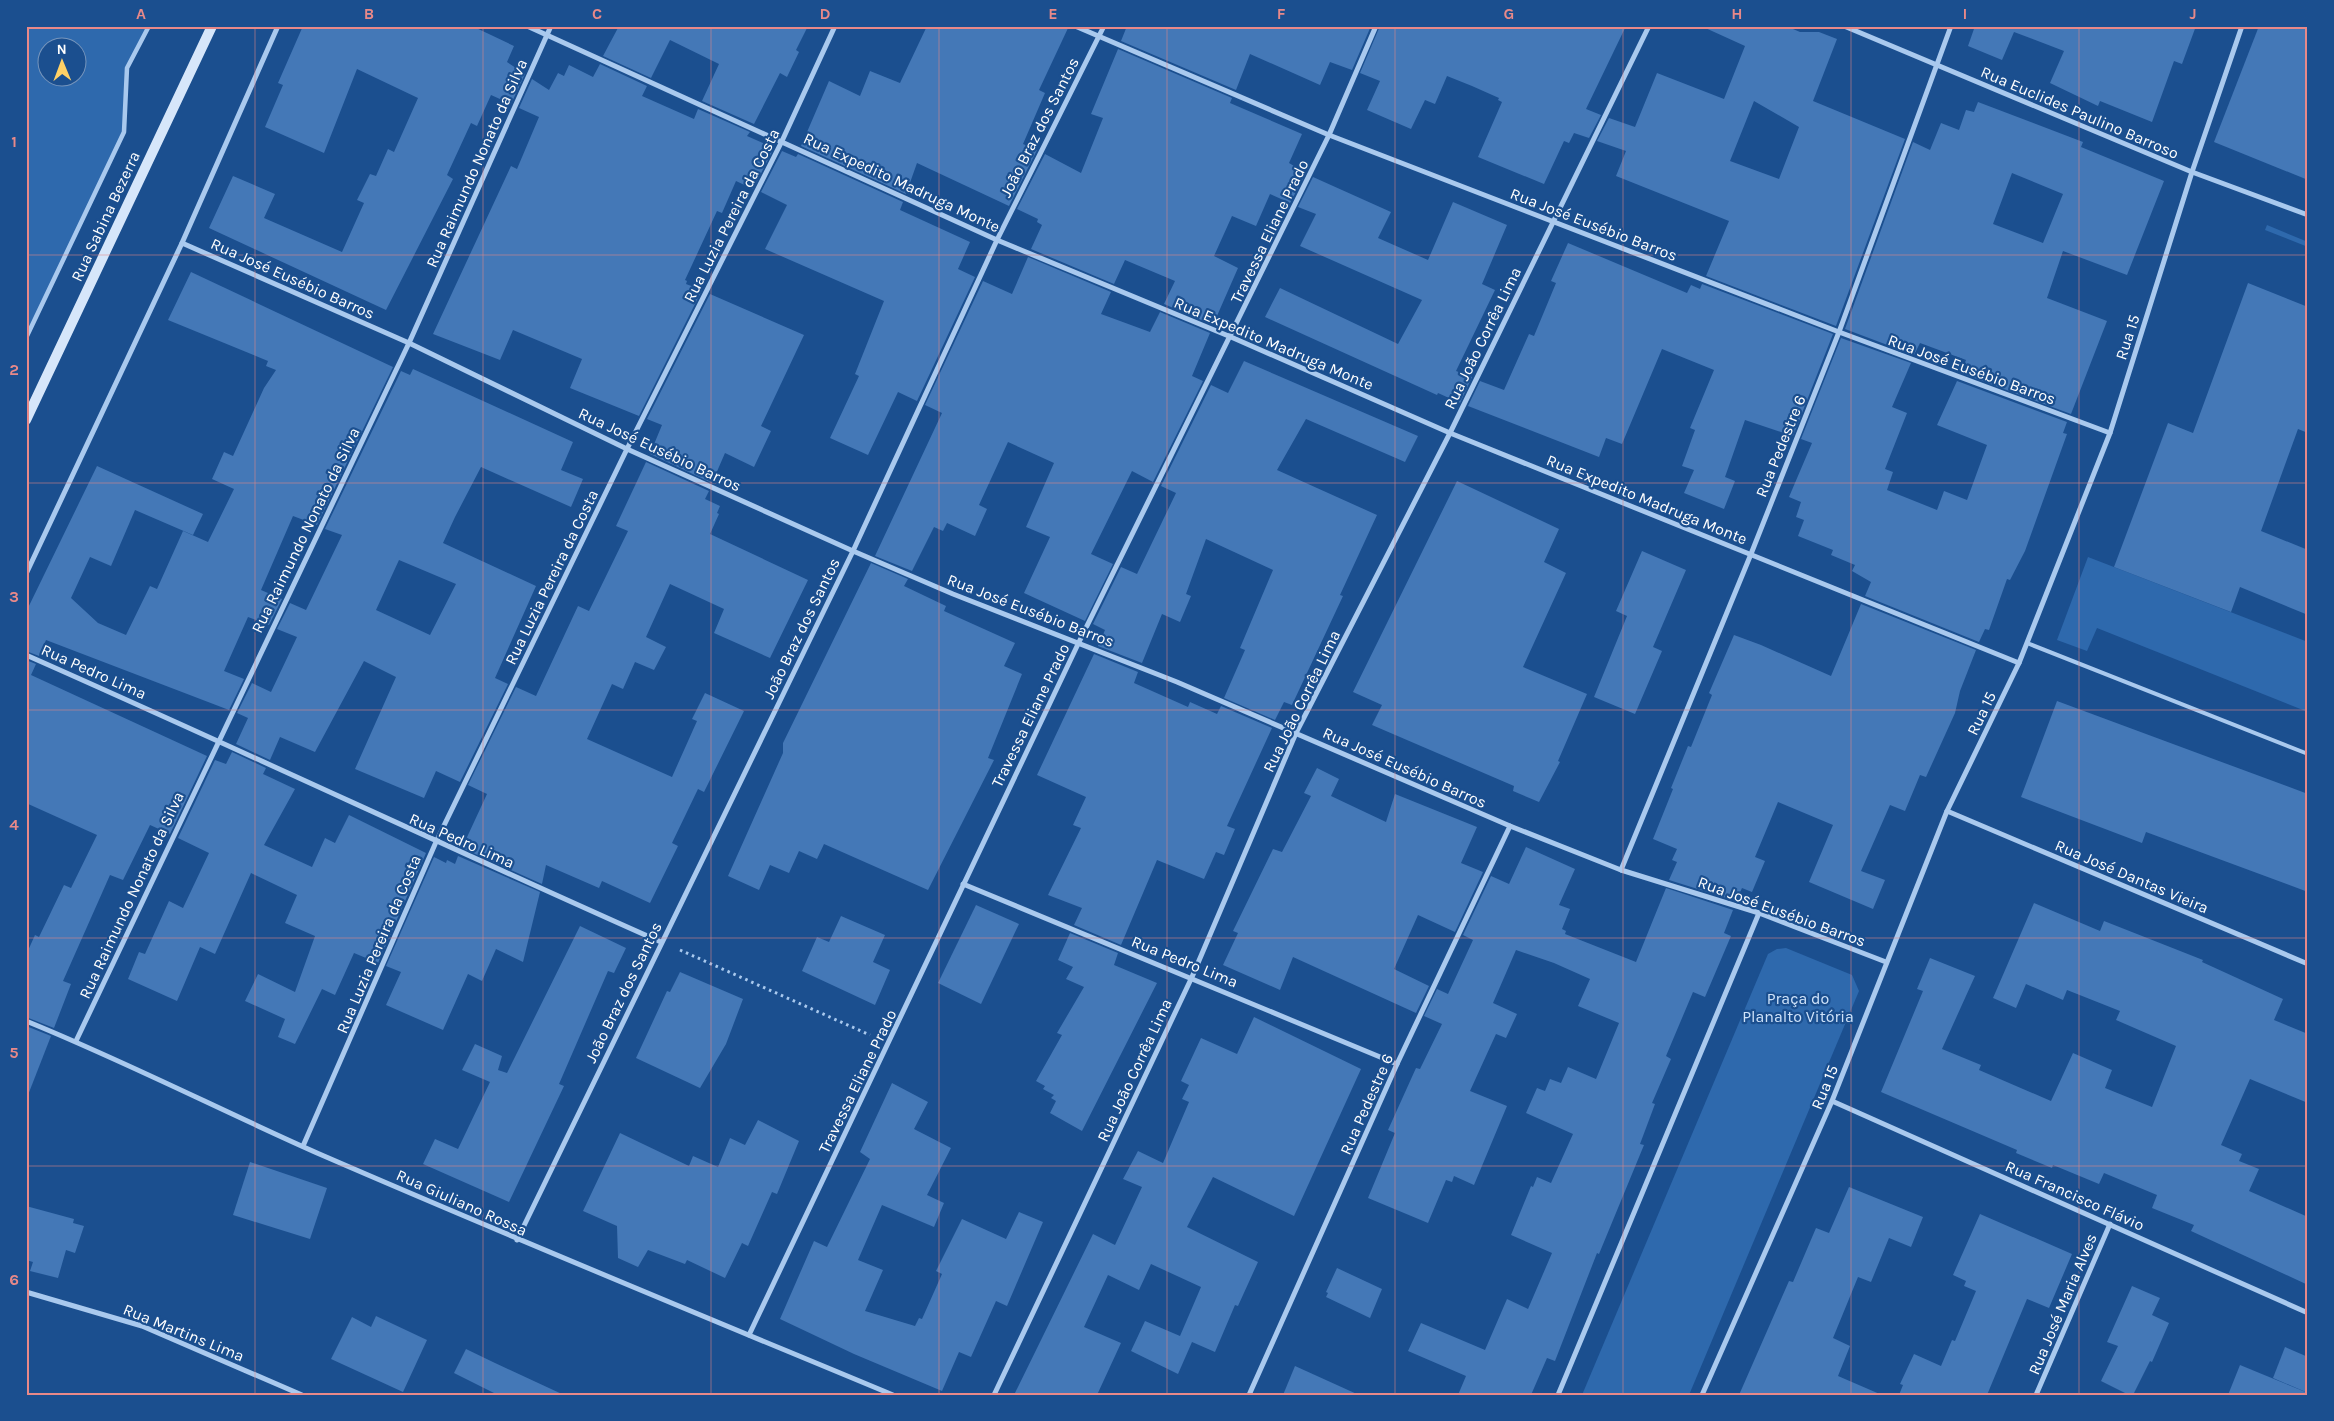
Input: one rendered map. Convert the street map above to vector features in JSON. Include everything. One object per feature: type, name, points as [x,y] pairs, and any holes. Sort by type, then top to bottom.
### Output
[{"type":"main road","name":"Rua Sabina Bezerra","points":[[26,420],[212,26]]},
{"type":"street","points":[[26,338],[124,132],[127,68],[149,26]]},
{"type":"street","points":[[26,574],[182,243],[278,26]]},
{"type":"street","name":"Rua Expedito Madruga Monte","points":[[527,26],[997,240],[1231,338],[1450,433],[2019,663]]},
{"type":"street","name":"Rua Raimundo Nonato da Silva","points":[[76,1041],[409,343],[550,26]]},
{"type":"street","name":"Rua Luzia Pereira da Costa","points":[[303,1146],[436,842],[627,449],[782,141],[835,26]]},
{"type":"street","name":"Rua José Eusébio Barros","points":[[1074,26],[1098,38],[1329,135],[1839,332],[2110,433]]},
{"type":"street","name":"João Braz dos Santos","points":[[517,1240],[853,551],[997,240],[1104,26]]},
{"type":"street","name":"Travessa Eliane Prado","points":[[749,1335],[890,1044],[963,884],[1079,642],[1231,338],[1329,135],[1376,26]]},
{"type":"street","name":"Rua João Corrêa Lima","points":[[994,1395],[1192,977],[1296,733],[1450,433],[1649,26]]},
{"type":"street","name":"Rua Euclides Paulino Barroso","points":[[1844,26],[2192,172],[2308,215]]},
{"type":"street","name":"Rua Pedestre 6","points":[[1621,870],[1751,554],[1839,332],[1950,26]]},
{"type":"street","name":"Rua 15","points":[[1702,1395],[1832,1101],[1947,811],[2019,663],[2110,433],[2192,172],[2242,26]]},
{"type":"street","name":"Rua José Eusébio Barros","points":[[182,243],[409,343],[627,449],[953,594],[1079,642],[1296,733],[1510,826],[1621,870],[1759,913],[1886,962]]},
{"type":"street","name":"Rua Pedro Lima","points":[[26,655],[218,740],[436,842],[661,942]]},
{"type":"street","name":"Rua José Dantas Vieira","points":[[1947,811],[2308,964]]},
{"type":"street","name":"Rua Pedestre 6","points":[[1249,1395],[1397,1064],[1510,826]]},
{"type":"street","name":"Rua Pedro Lima","points":[[963,884],[1192,977],[1397,1064]]},
{"type":"street","points":[[1558,1395],[1759,913]]},
{"type":"street","name":"Rua Giuliano Rossa","points":[[26,1020],[76,1041],[303,1146],[517,1240],[893,1395]]},
{"type":"street","name":"Rua Francisco Flávio","points":[[1832,1101],[2308,1312]]},
{"type":"street","name":"Rua José Maria Alves","points":[[2036,1395],[2110,1224]]},
{"type":"street","name":"Rua Martins Lima","points":[[26,1292],[142,1326],[292,1393],[302,1395]]},
{"type":"lane","points":[[2027,643],[2308,754]]},
{"type":"path","points":[[661,942],[890,1044]]},
{"type":"green space","points":[[26,26],[149,26],[127,68],[124,132],[26,338]]},
{"type":"green space","points":[[2267,225],[2308,242],[2308,247],[2265,230]]},
{"type":"green space","points":[[2088,557],[2308,642],[2308,712],[2097,628],[2087,651],[2057,640]]},
{"type":"green space","name":"Praça do Planalto Vitória","points":[[1786,948],[1852,975],[1859,991],[1689,1395],[1582,1395],[1768,954],[1777,949]]},
{"type":"building","points":[[303,26],[472,26],[514,46],[507,62],[525,74],[511,104],[491,95],[477,126],[471,123],[447,175],[453,179],[386,310],[209,228],[233,176],[275,194],[264,218],[342,252],[364,203],[357,200],[370,174],[376,176],[388,149],[394,152],[418,98],[357,69],[324,153],[265,127],[283,85],[278,83]]},
{"type":"building","points":[[619,26],[808,26],[796,50],[799,52],[787,77],[780,73],[754,124],[702,101],[719,64],[670,40],[651,78],[603,56]]},
{"type":"building","points":[[927,26],[1069,26],[1039,90],[1045,93],[1023,144],[1037,150],[1009,206],[917,163],[906,194],[801,146],[829,81],[860,96],[870,71],[900,83]]},
{"type":"building","points":[[1127,26],[1371,26],[1352,70],[1330,62],[1320,85],[1250,54],[1236,90],[1121,41]]},
{"type":"building","points":[[1380,26],[1626,26],[1586,109],[1601,115],[1589,138],[1574,133],[1569,143],[1564,141],[1544,184],[1478,157],[1502,102],[1498,100],[1499,98],[1472,86],[1447,76],[1435,104],[1425,100],[1411,129],[1367,110],[1380,81],[1360,73]]},
{"type":"building","points":[[1701,26],[1786,26],[1800,32],[1819,32],[1837,39],[1813,101],[1905,139],[1836,326],[1706,276],[1729,221],[1616,176],[1626,151],[1597,141],[1609,118],[1635,127],[1657,73],[1724,99],[1745,46]],"holes":[[[1754,101],[1799,127],[1779,179],[1730,161]]]},
{"type":"building","points":[[1975,26],[2196,26],[2182,64],[2174,61],[2152,122],[2100,101],[2098,106],[2050,83],[2064,51],[2014,32],[2002,60],[1968,46]]},
{"type":"building","points":[[2259,26],[2308,26],[2308,180],[2214,142]]},
{"type":"building","points":[[1118,49],[1232,98],[1230,103],[1302,134],[1289,163],[1306,173],[1290,203],[1270,194],[1256,226],[1232,216],[1214,256],[1238,268],[1213,325],[1164,304],[1175,281],[1125,260],[1114,284],[1031,249],[1042,225],[1037,222],[1038,219],[1017,209],[1045,154],[1081,173],[1103,118],[1091,114]]},
{"type":"building","points":[[600,64],[647,86],[642,96],[694,119],[698,109],[750,132],[747,136],[774,148],[753,189],[736,181],[722,213],[717,211],[685,280],[687,281],[686,284],[702,290],[639,416],[570,388],[582,359],[513,330],[500,360],[433,334],[511,166],[517,169],[539,117],[519,108],[532,79],[549,90],[558,73],[564,76],[569,65],[593,77]]},
{"type":"building","points":[[1978,102],[2083,142],[2081,147],[2164,181],[2127,275],[2063,251],[2047,298],[2107,321],[2071,414],[1961,373],[1966,360],[1920,343],[1914,355],[1845,329],[1913,142],[1930,150],[1941,123],[1959,130],[1966,110],[1974,112]],"holes":[[[2012,173],[2063,194],[2043,243],[1993,224]]]},
{"type":"building","points":[[782,151],[796,157],[798,154],[903,202],[900,210],[970,242],[958,269],[975,277],[917,401],[898,392],[868,455],[830,438],[859,376],[855,374],[884,301],[765,249],[787,205],[761,192]]},
{"type":"building","points":[[1313,177],[1391,212],[1378,238],[1428,260],[1453,202],[1507,225],[1482,284],[1495,290],[1456,371],[1472,377],[1460,403],[1438,393],[1437,395],[1265,317],[1280,288],[1398,344],[1422,300],[1300,246],[1316,214],[1298,207]]},
{"type":"building","points":[[1568,243],[1687,293],[1691,285],[1700,289],[1702,284],[1833,334],[1793,436],[1745,420],[1725,477],[1735,481],[1724,509],[1684,493],[1694,470],[1682,466],[1695,430],[1690,428],[1714,370],[1662,349],[1622,444],[1606,438],[1599,457],[1468,406],[1480,381],[1504,390],[1529,334],[1534,336],[1556,283],[1551,281]]},
{"type":"building","points":[[1028,257],[1111,292],[1101,314],[1150,332],[1160,312],[1210,333],[1192,376],[1203,381],[1153,482],[1132,471],[1091,554],[1113,564],[1085,621],[1024,593],[1050,537],[1026,527],[1054,463],[1008,442],[979,505],[987,509],[975,536],[947,523],[943,531],[934,527],[912,571],[875,556],[942,413],[925,405],[983,281],[1012,294]]},
{"type":"building","points":[[191,272],[393,367],[317,525],[293,516],[261,590],[282,599],[269,625],[248,617],[224,671],[244,679],[229,710],[46,640],[39,656],[26,651],[26,612],[97,466],[203,514],[193,535],[135,510],[111,566],[90,557],[71,598],[98,623],[126,635],[150,586],[157,589],[183,531],[208,542],[234,489],[212,479],[224,452],[233,456],[264,388],[276,370],[266,366],[268,361],[168,320]]},
{"type":"building","points":[[2248,283],[2308,307],[2308,433],[2298,429],[2261,531],[2308,550],[2308,615],[2240,587],[2231,612],[2114,567],[2168,423],[2193,433]]},
{"type":"building","points":[[710,294],[804,335],[761,426],[771,431],[754,467],[725,453],[712,483],[650,454],[662,425],[647,419]]},
{"type":"building","points":[[1841,338],[1911,363],[1892,407],[1907,413],[1885,469],[1893,472],[1887,490],[1937,510],[1944,491],[1967,500],[1987,445],[1937,425],[1957,381],[2067,422],[2063,433],[2067,434],[2025,551],[2010,580],[2007,579],[1989,630],[1985,629],[1979,642],[1865,596],[1871,582],[1852,571],[1855,565],[1831,555],[1833,550],[1798,536],[1804,520],[1796,517],[1801,502],[1789,497],[1812,443],[1801,439]]},
{"type":"building","points":[[1244,361],[1418,436],[1405,462],[1306,419],[1277,470],[1377,515],[1340,595],[1343,596],[1292,705],[1284,702],[1275,720],[1224,698],[1245,650],[1240,648],[1273,570],[1206,539],[1186,594],[1191,596],[1180,622],[1162,614],[1142,663],[1098,646],[1105,630],[1093,624],[1121,567],[1137,574],[1176,493],[1161,486],[1211,385],[1228,393]]},
{"type":"building","points":[[413,369],[573,442],[561,470],[583,479],[571,507],[481,467],[455,517],[443,543],[536,586],[495,678],[508,684],[460,782],[436,771],[424,798],[355,769],[396,677],[364,661],[315,752],[280,737],[270,760],[236,744],[248,718],[237,713],[252,683],[271,692],[297,637],[277,629],[290,603],[306,610],[342,535],[325,529],[401,371],[410,375]],"holes":[[[399,560],[456,584],[430,635],[376,610]]]},
{"type":"building","points":[[646,462],[709,491],[705,499],[720,506],[717,513],[719,514],[710,534],[808,580],[770,658],[714,633],[724,609],[670,584],[646,637],[666,647],[654,670],[635,662],[623,689],[612,684],[587,739],[672,777],[697,721],[692,719],[705,693],[744,711],[704,792],[698,789],[672,843],[678,846],[650,903],[602,881],[599,888],[546,865],[542,884],[462,848],[487,794],[468,785],[516,687],[536,696],[578,606],[589,611],[628,531],[616,526]]},
{"type":"building","points":[[1457,481],[1559,529],[1544,562],[1566,573],[1523,667],[1587,694],[1558,761],[1560,762],[1539,802],[1513,791],[1514,786],[1372,725],[1382,705],[1353,692]]},
{"type":"building","points":[[1642,551],[1686,570],[1653,647],[1662,651],[1635,714],[1594,697],[1627,616],[1616,611]]},
{"type":"building","points":[[871,563],[908,579],[904,586],[946,606],[944,611],[1015,643],[1004,666],[1022,674],[988,758],[994,760],[928,890],[824,844],[817,859],[799,851],[789,873],[770,865],[759,890],[728,876],[783,753],[783,743]]},
{"type":"building","points":[[1861,604],[1976,650],[1960,691],[1955,713],[1926,777],[1920,775],[1905,811],[1890,805],[1861,871],[1885,880],[1873,909],[1809,882],[1833,825],[1778,802],[1755,857],[1765,861],[1752,892],[1742,888],[1736,901],[1669,880],[1677,862],[1672,860],[1677,849],[1653,839],[1673,789],[1671,788],[1688,746],[1691,747],[1712,695],[1709,693],[1734,635],[1831,676]]},
{"type":"building","points":[[1094,654],[1138,672],[1134,683],[1188,707],[1190,702],[1217,714],[1221,706],[1272,728],[1227,826],[1235,829],[1224,855],[1216,852],[1204,879],[1157,860],[1121,945],[1074,925],[1082,908],[1048,895],[1081,828],[1073,825],[1086,797],[1037,775]]},
{"type":"building","points":[[26,660],[36,664],[31,675],[207,756],[170,834],[150,825],[123,880],[110,875],[63,981],[71,984],[54,1028],[26,1017],[26,955],[35,935],[39,937],[64,885],[71,888],[97,835],[26,803]]},
{"type":"building","points":[[2057,701],[2308,794],[2308,892],[2146,832],[2142,843],[2021,797]]},
{"type":"building","points":[[232,752],[266,768],[263,774],[295,789],[264,845],[312,867],[325,838],[335,843],[349,815],[426,853],[378,963],[354,953],[335,995],[322,989],[295,1044],[278,1037],[285,1019],[245,1001],[258,974],[295,992],[315,936],[285,923],[297,895],[251,873],[215,954],[200,947],[177,1001],[128,979],[139,952],[145,954],[169,901],[183,908],[209,853],[178,838],[215,760],[226,764]]},
{"type":"building","points":[[1317,768],[1339,779],[1331,796],[1386,822],[1395,794],[1477,827],[1461,863],[1483,872],[1455,932],[1418,915],[1394,969],[1429,986],[1416,1013],[1293,957],[1280,990],[1223,965],[1238,933],[1233,931],[1273,849],[1282,852],[1311,796],[1304,793]]},
{"type":"building","points":[[1526,847],[1575,869],[1559,905],[1570,909],[1562,929],[1566,931],[1565,934],[1636,962],[1666,888],[1733,910],[1724,933],[1731,936],[1705,997],[1693,992],[1666,1056],[1671,1059],[1652,1103],[1655,1104],[1640,1144],[1644,1145],[1599,1254],[1597,1253],[1555,1361],[1547,1358],[1531,1395],[1458,1395],[1466,1376],[1408,1351],[1421,1323],[1485,1350],[1507,1299],[1528,1309],[1552,1253],[1511,1235],[1531,1186],[1533,1187],[1537,1177],[1551,1183],[1573,1134],[1526,1113],[1537,1088],[1545,1091],[1550,1079],[1561,1083],[1568,1067],[1596,1079],[1619,1023],[1578,1006],[1590,979],[1554,963],[1516,950],[1493,1003],[1517,1014],[1506,1038],[1496,1034],[1470,1091],[1507,1106],[1474,1185],[1454,1176],[1452,1182],[1446,1180],[1428,1223],[1368,1198],[1395,1133],[1388,1130],[1416,1068],[1420,1069],[1442,1024],[1424,1016],[1437,989],[1448,994],[1473,940],[1463,935],[1491,876],[1509,884]]},
{"type":"building","points":[[458,856],[540,892],[523,962],[496,949],[482,981],[468,974],[443,1030],[386,1005],[401,972],[386,966],[434,857],[446,863],[447,860],[455,864]]},
{"type":"building","points":[[2034,903],[2100,931],[2104,921],[2203,960],[2202,962],[2283,999],[2274,1020],[2308,1034],[2308,1103],[2250,1079],[2221,1145],[2242,1154],[2239,1161],[2259,1169],[2249,1191],[2308,1217],[2308,1285],[2191,1231],[2194,1225],[2152,1208],[2157,1195],[2104,1173],[2099,1184],[2053,1165],[2052,1168],[2016,1153],[2017,1150],[1881,1092],[1923,991],[1917,989],[1930,958],[1975,976],[1942,1049],[1981,1065],[1979,1070],[2051,1101],[2073,1053],[2112,1070],[2105,1088],[2152,1107],[2176,1046],[2116,1020],[2120,1011],[2067,990],[2063,1000],[2026,984],[2016,1008],[1993,998]]},
{"type":"building","points":[[976,905],[1019,924],[981,1004],[938,983]]},
{"type":"building","points":[[841,916],[885,935],[873,962],[890,970],[875,1005],[802,971],[817,937],[829,942]]},
{"type":"building","points":[[580,926],[626,948],[614,973],[608,971],[559,1084],[564,1086],[509,1202],[423,1164],[435,1139],[458,1149],[490,1082],[462,1070],[475,1044],[502,1056],[498,1070],[507,1073]]},
{"type":"building","points":[[1070,933],[1118,953],[1114,965],[1157,983],[1082,1131],[1050,1113],[1056,1101],[1051,1098],[1054,1095],[1043,1089],[1045,1086],[1036,1081],[1062,1035],[1057,1033],[1084,987],[1066,979],[1073,967],[1058,960]]},
{"type":"building","points":[[680,972],[743,999],[726,1044],[700,1088],[636,1058],[667,991],[670,992]]},
{"type":"building","points":[[1254,1017],[1361,1069],[1294,1216],[1213,1177],[1187,1227],[1258,1262],[1238,1306],[1235,1305],[1215,1352],[1192,1342],[1178,1374],[1131,1351],[1145,1321],[1180,1336],[1201,1287],[1151,1264],[1139,1290],[1108,1275],[1084,1327],[1121,1343],[1097,1395],[1014,1395],[1093,1234],[1115,1245],[1142,1187],[1123,1179],[1138,1151],[1163,1163],[1189,1102],[1182,1099],[1189,1085],[1181,1081],[1201,1038],[1237,1054]]},
{"type":"building","points":[[26,1026],[51,1036],[28,1095],[26,1095]]},
{"type":"building","points":[[892,1083],[928,1102],[914,1129],[951,1148],[927,1195],[944,1203],[934,1227],[882,1205],[858,1260],[883,1270],[865,1311],[915,1326],[919,1318],[922,1319],[942,1274],[936,1271],[962,1219],[1006,1239],[1019,1212],[1043,1222],[1007,1306],[996,1301],[971,1357],[959,1352],[942,1391],[854,1354],[780,1319],[814,1241],[827,1247],[870,1159],[860,1152]]},
{"type":"building","points":[[758,1120],[799,1141],[777,1194],[772,1192],[748,1246],[742,1243],[725,1278],[687,1260],[685,1264],[648,1250],[638,1267],[618,1258],[617,1226],[583,1211],[620,1133],[689,1166],[693,1156],[718,1167],[730,1138],[745,1145]]},
{"type":"building","points":[[250,1162],[327,1188],[310,1239],[233,1215]]},
{"type":"building","points":[[1849,1187],[1923,1217],[1911,1247],[1889,1238],[1871,1282],[1858,1277],[1833,1338],[1850,1346],[1838,1376],[1882,1395],[1739,1395],[1789,1281],[1793,1282],[1816,1228],[1829,1233]]},
{"type":"building","points":[[26,1206],[74,1219],[73,1223],[84,1226],[75,1253],[66,1250],[58,1278],[30,1271],[33,1262],[26,1260]]},
{"type":"building","points":[[1980,1214],[2072,1254],[2049,1308],[2027,1299],[1987,1395],[1899,1395],[1903,1385],[1900,1384],[1914,1354],[1941,1366],[1952,1340],[1955,1341],[1976,1291],[1964,1286],[1966,1281],[1953,1275]]},
{"type":"building","points":[[1337,1268],[1382,1289],[1370,1318],[1326,1297],[1328,1293],[1326,1292]]},
{"type":"building","points":[[2132,1286],[2160,1298],[2152,1315],[2169,1323],[2152,1362],[2150,1361],[2133,1395],[2129,1395],[2101,1381],[2118,1346],[2107,1342]]},
{"type":"building","points":[[376,1316],[427,1340],[403,1392],[331,1359],[352,1317],[371,1327]]},
{"type":"building","points":[[2285,1347],[2308,1357],[2308,1393],[2273,1378]]},
{"type":"building","points":[[466,1349],[564,1395],[498,1395],[454,1373]]},
{"type":"building","points":[[2240,1365],[2308,1393],[2308,1395],[2228,1395]]},
{"type":"building","points":[[1295,1366],[1359,1395],[1283,1395]]}]
